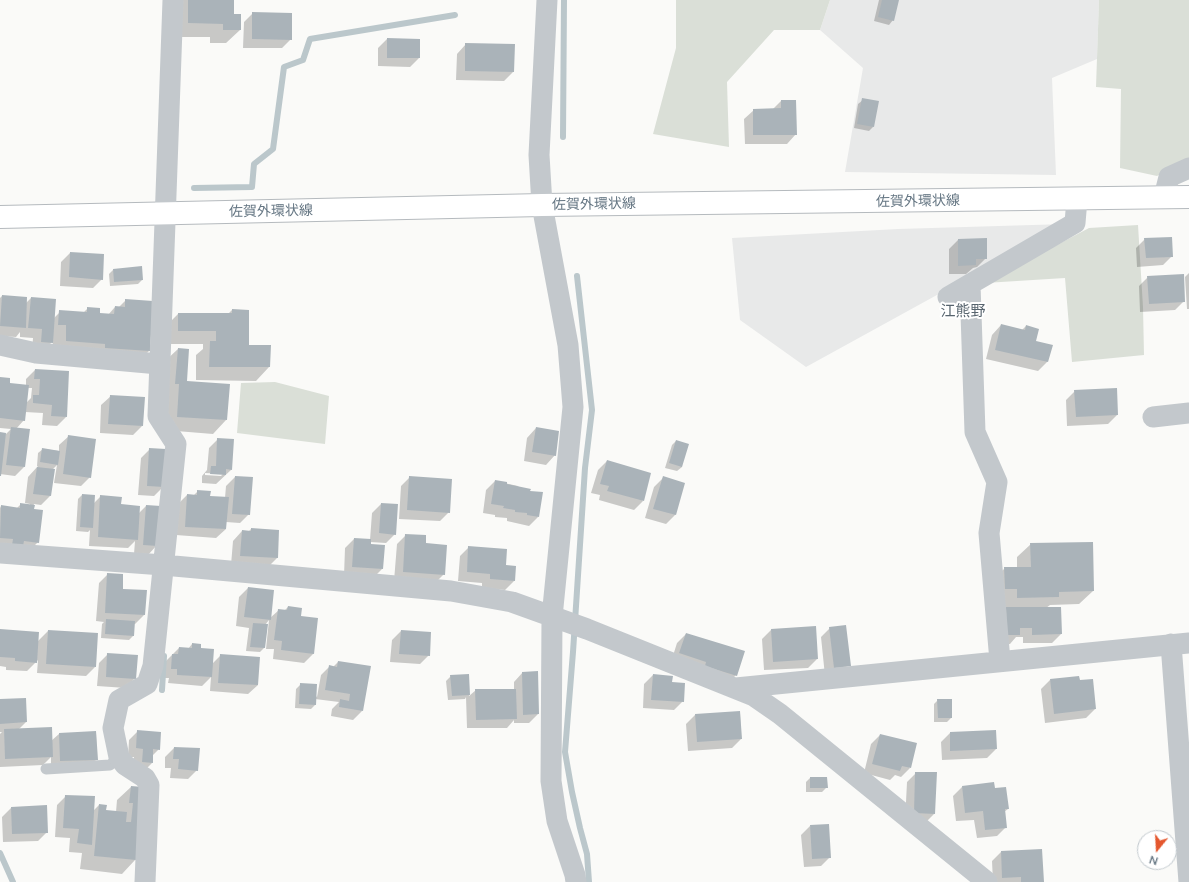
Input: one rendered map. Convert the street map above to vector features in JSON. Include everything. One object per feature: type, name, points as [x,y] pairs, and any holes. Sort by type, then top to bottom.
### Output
[{"type":"main road","name":"佐賀外環状線","points":[[0,217],[542,205],[1189,197]]},
{"type":"street","points":[[145,882],[149,785],[145,778],[124,765],[119,757],[113,728],[119,700],[147,684],[153,666],[176,444],[158,416],[173,0]]},
{"type":"street","points":[[547,0],[539,155],[542,205],[568,345],[573,407],[558,619],[551,781],[557,821],[576,882]]},
{"type":"street","points":[[1164,197],[1169,177],[1189,168]]},
{"type":"street","points":[[948,297],[1075,223],[1077,199]]},
{"type":"street","points":[[970,284],[975,432],[997,482],[989,533],[1000,661]]},
{"type":"street","points":[[0,345],[36,353],[159,364]]},
{"type":"street","points":[[1153,417],[1189,413]]},
{"type":"street","points":[[0,552],[451,591],[512,602],[587,629],[754,696],[780,714],[987,882]]},
{"type":"street","points":[[736,688],[1180,643],[1189,882]]},
{"type":"lane","points":[[46,769],[110,765],[119,757]]},
{"type":"shaded area","points":[[676,0],[830,0],[820,30],[774,30],[727,82],[729,147],[653,134],[676,48]]},
{"type":"shaded area","points":[[830,0],[1099,0],[1097,59],[1052,78],[1056,175],[845,172],[863,68],[820,30]]},
{"type":"shaded area","points":[[1099,0],[1189,0],[1189,160],[1157,176],[1120,168],[1121,89],[1096,87]]},
{"type":"shaded area","points":[[1066,224],[806,367],[740,320],[732,238],[898,229]]},
{"type":"shaded area","points":[[1138,225],[1143,307],[1144,355],[1072,362],[1065,278],[985,283],[1089,228]]},
{"type":"shaded area","points":[[275,382],[329,396],[325,444],[237,433],[241,383]]},
{"type":"building","points":[[188,0],[234,0],[234,14],[241,14],[241,30],[223,30],[223,24],[188,23]]},
{"type":"building","points":[[882,0],[899,0],[894,21],[878,17]]},
{"type":"building","points":[[252,12],[292,13],[292,40],[252,39]]},
{"type":"building","points":[[387,38],[420,39],[420,58],[387,58]]},
{"type":"building","points":[[465,43],[515,44],[514,72],[465,71]]},
{"type":"building","points":[[862,98],[879,101],[874,127],[857,124]]},
{"type":"building","points":[[781,100],[796,100],[797,135],[753,135],[753,109],[781,108]]},
{"type":"building","points":[[1172,237],[1173,257],[1146,258],[1144,238]]},
{"type":"building","points":[[987,238],[987,259],[976,259],[976,265],[958,266],[958,239]]},
{"type":"building","points":[[70,252],[104,254],[103,280],[69,277]]},
{"type":"building","points":[[142,266],[143,280],[114,282],[113,269]]},
{"type":"building","points":[[1184,274],[1185,302],[1149,304],[1147,276]]},
{"type":"building","points":[[2,295],[27,297],[26,328],[0,326]]},
{"type":"building","points":[[31,297],[56,299],[53,343],[41,342],[42,329],[28,328]]},
{"type":"building","points":[[125,299],[153,301],[150,351],[105,348],[105,344],[66,341],[66,325],[58,325],[59,310],[87,312],[87,307],[100,308],[100,313],[114,314],[115,306],[125,307]]},
{"type":"building","points":[[232,309],[249,310],[249,345],[271,345],[270,367],[209,367],[210,341],[216,341],[216,331],[178,331],[178,313],[232,313]]},
{"type":"building","points":[[1001,324],[1025,330],[1026,325],[1039,329],[1036,341],[1053,345],[1048,362],[995,350]]},
{"type":"building","points":[[178,348],[189,349],[187,381],[230,384],[227,420],[177,417],[179,384],[175,384]]},
{"type":"building","points":[[35,369],[69,371],[67,417],[51,416],[52,405],[33,403],[33,395],[39,395],[40,379],[34,379]]},
{"type":"building","points":[[0,377],[10,378],[10,383],[29,385],[25,421],[0,418]]},
{"type":"building","points":[[1117,388],[1118,415],[1076,417],[1074,390]]},
{"type":"building","points":[[110,395],[145,397],[143,426],[108,424]]},
{"type":"building","points":[[11,427],[30,429],[25,467],[6,465]]},
{"type":"building","points":[[536,427],[559,431],[556,456],[532,452]]},
{"type":"building","points":[[0,432],[6,433],[1,476],[0,476]]},
{"type":"building","points":[[68,435],[96,439],[91,478],[63,474]]},
{"type":"building","points":[[217,438],[234,439],[232,470],[226,469],[226,475],[210,474],[211,466],[216,466]]},
{"type":"building","points":[[676,440],[689,444],[682,467],[669,463]]},
{"type":"building","points":[[42,448],[60,451],[58,465],[40,462]]},
{"type":"building","points":[[149,448],[166,449],[164,487],[147,486]]},
{"type":"building","points":[[607,460],[651,473],[644,501],[607,491],[609,486],[600,484]]},
{"type":"building","points":[[37,467],[55,469],[51,496],[33,494]]},
{"type":"building","points":[[235,476],[253,477],[250,515],[232,514]]},
{"type":"building","points":[[409,476],[452,479],[450,513],[407,510]]},
{"type":"building","points":[[663,476],[685,483],[676,515],[653,509]]},
{"type":"building","points":[[495,480],[531,489],[530,491],[543,492],[539,517],[527,515],[527,513],[515,512],[515,510],[503,508],[504,506],[491,504]]},
{"type":"building","points":[[197,490],[211,491],[210,496],[229,497],[226,529],[185,527],[187,494],[197,495]]},
{"type":"building","points":[[82,494],[95,495],[93,528],[80,527]]},
{"type":"building","points":[[100,495],[122,497],[121,504],[140,506],[138,540],[98,537]]},
{"type":"building","points":[[20,503],[35,505],[34,509],[43,510],[39,543],[24,541],[23,546],[12,545],[13,539],[0,538],[1,505],[20,508]]},
{"type":"building","points":[[381,503],[398,504],[396,535],[379,533]]},
{"type":"building","points":[[146,505],[161,506],[158,546],[143,545]]},
{"type":"building","points":[[251,528],[279,530],[278,558],[240,556],[242,530],[251,531]]},
{"type":"building","points":[[405,534],[426,535],[426,543],[447,545],[445,575],[403,572]]},
{"type":"building","points":[[354,538],[371,539],[371,544],[385,545],[383,569],[352,567]]},
{"type":"building","points":[[1093,542],[1094,591],[1059,592],[1059,597],[1017,598],[1017,589],[1005,589],[1004,567],[1031,567],[1030,543]]},
{"type":"building","points":[[468,546],[507,549],[506,565],[516,566],[515,581],[490,579],[490,574],[467,572]]},
{"type":"building","points":[[107,573],[123,574],[123,589],[147,590],[145,615],[105,613]]},
{"type":"building","points":[[248,587],[274,590],[271,620],[244,617]]},
{"type":"building","points":[[288,606],[302,608],[301,616],[318,618],[314,654],[281,650],[282,641],[274,640],[278,609],[287,610]]},
{"type":"building","points":[[1006,607],[1061,607],[1062,634],[1032,635],[1032,628],[1020,628],[1020,635],[1007,635]]},
{"type":"building","points":[[106,619],[135,621],[134,636],[105,634]]},
{"type":"building","points":[[253,623],[268,624],[265,648],[250,647]]},
{"type":"building","points":[[846,625],[851,666],[834,668],[829,627]]},
{"type":"building","points":[[816,626],[818,659],[773,662],[771,629]]},
{"type":"building","points":[[0,629],[39,632],[37,663],[15,661],[15,658],[0,657]]},
{"type":"building","points":[[48,630],[98,633],[96,667],[46,664]]},
{"type":"building","points":[[401,630],[431,632],[430,656],[399,654]]},
{"type":"building","points":[[686,633],[745,651],[737,676],[705,666],[706,662],[679,653]]},
{"type":"building","points":[[192,643],[201,644],[201,648],[214,649],[212,677],[177,675],[177,669],[171,669],[172,654],[178,654],[179,647],[192,648]]},
{"type":"building","points":[[107,653],[138,655],[136,679],[106,677]]},
{"type":"building","points":[[220,654],[260,657],[258,685],[218,683]]},
{"type":"building","points":[[338,661],[371,666],[363,711],[339,707],[340,699],[349,701],[350,694],[325,690],[329,665],[337,667]]},
{"type":"building","points":[[538,671],[539,714],[523,715],[522,672]]},
{"type":"building","points":[[469,674],[470,695],[452,696],[450,675]]},
{"type":"building","points":[[653,674],[673,676],[672,682],[685,683],[684,702],[651,700]]},
{"type":"building","points":[[1079,676],[1080,680],[1093,679],[1096,709],[1054,714],[1050,679]]},
{"type":"building","points":[[300,683],[317,684],[316,705],[299,704]]},
{"type":"building","points":[[475,689],[516,689],[517,719],[476,720]]},
{"type":"building","points":[[26,698],[27,722],[0,724],[0,699]]},
{"type":"building","points":[[937,699],[952,699],[952,718],[938,718]]},
{"type":"building","points":[[740,711],[742,739],[697,742],[695,714]]},
{"type":"building","points":[[52,727],[53,757],[5,759],[4,729]]},
{"type":"building","points":[[137,730],[161,732],[160,750],[153,749],[153,763],[142,762],[143,749],[136,748]]},
{"type":"building","points":[[996,730],[997,749],[950,751],[950,732]]},
{"type":"building","points":[[96,731],[98,760],[60,761],[59,733]]},
{"type":"building","points":[[880,734],[917,743],[911,768],[902,766],[900,771],[872,764]]},
{"type":"building","points":[[174,747],[200,748],[198,771],[178,769],[179,759],[173,759]]},
{"type":"building","points":[[915,772],[937,772],[935,814],[914,813]]},
{"type":"building","points":[[810,777],[827,777],[828,788],[810,788]]},
{"type":"building","points":[[994,782],[995,788],[1006,787],[1009,809],[1005,809],[1007,828],[985,830],[983,811],[965,813],[962,786]]},
{"type":"building","points":[[131,786],[143,787],[136,860],[94,856],[99,804],[107,805],[106,810],[127,812],[126,822],[131,822],[133,803],[129,803]]},
{"type":"building","points":[[65,795],[95,796],[92,845],[77,843],[79,829],[63,828]]},
{"type":"building","points":[[47,805],[48,833],[12,834],[11,807]]},
{"type":"building","points":[[829,824],[831,858],[812,859],[810,825]]},
{"type":"building","points":[[1042,849],[1044,882],[1021,882],[1021,877],[1002,878],[1001,851]]},
{"type":"waterway","points":[[563,137],[564,0]]},
{"type":"waterway","points":[[194,188],[252,187],[254,164],[273,149],[284,67],[303,60],[310,39],[455,15]]},
{"type":"waterway","points":[[577,276],[592,410],[585,468],[565,752],[572,792],[587,854],[589,882]]},
{"type":"waterway","points":[[162,690],[164,656]]},
{"type":"waterway","points":[[0,853],[13,882]]},
{"type":"district","name":"江熊野","points":[[963,311]]}]
